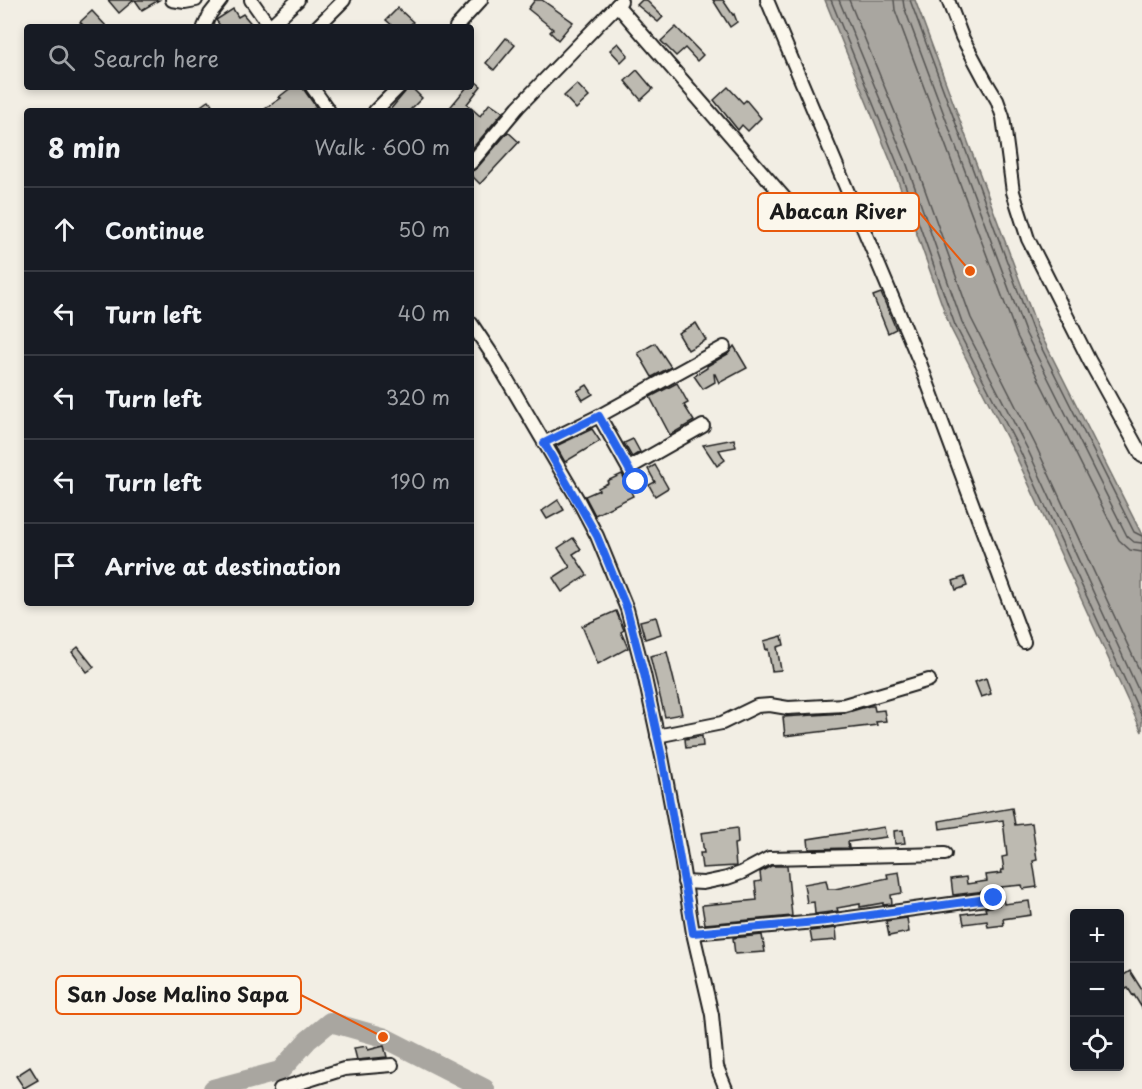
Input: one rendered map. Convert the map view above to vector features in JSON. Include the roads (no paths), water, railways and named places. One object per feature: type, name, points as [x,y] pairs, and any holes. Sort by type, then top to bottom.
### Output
[{"type":"street","points":[[172,0],[185,2],[196,0]]},
{"type":"street","points":[[205,24],[221,0]]},
{"type":"street","points":[[251,0],[269,24]]},
{"type":"street","points":[[272,24],[298,0]]},
{"type":"street","points":[[320,24],[344,0]]},
{"type":"street","points":[[459,24],[481,0]]},
{"type":"street","points":[[767,0],[920,363],[1024,642]]},
{"type":"street","points":[[948,0],[962,37],[997,100],[1003,117],[1013,192],[1028,239],[1089,360],[1142,456]]},
{"type":"street","points":[[474,160],[519,107],[620,2],[802,218]]},
{"type":"street","points":[[314,90],[327,108]]},
{"type":"street","points":[[378,108],[396,90]]},
{"type":"street","points":[[474,328],[597,536],[627,609],[657,736],[693,933],[712,1015],[717,1067],[726,1089]]},
{"type":"street","points":[[544,443],[599,416],[724,347]]},
{"type":"street","points":[[599,416],[636,482]]},
{"type":"street","points":[[629,468],[703,426]]},
{"type":"street","points":[[657,736],[722,723],[757,706],[798,708],[844,705],[929,680]]},
{"type":"street","points":[[684,882],[703,883],[727,878],[769,858],[945,854]]},
{"type":"street","points":[[693,933],[827,921],[994,898]]},
{"type":"street","points":[[280,1089],[344,1069],[392,1065]]},
{"type":"water","points":[[825,0],[915,0],[1037,327],[1142,535],[1142,732],[1015,454],[950,327],[893,167]]},
{"type":"waterway","points":[[213,1089],[280,1071],[308,1040],[330,1022],[383,1037],[485,1089]]},
{"type":"place","name":"Abacan River","points":[[970,271]]},
{"type":"place","name":"San Jose Malino Sapa","points":[[383,1037]]}]
